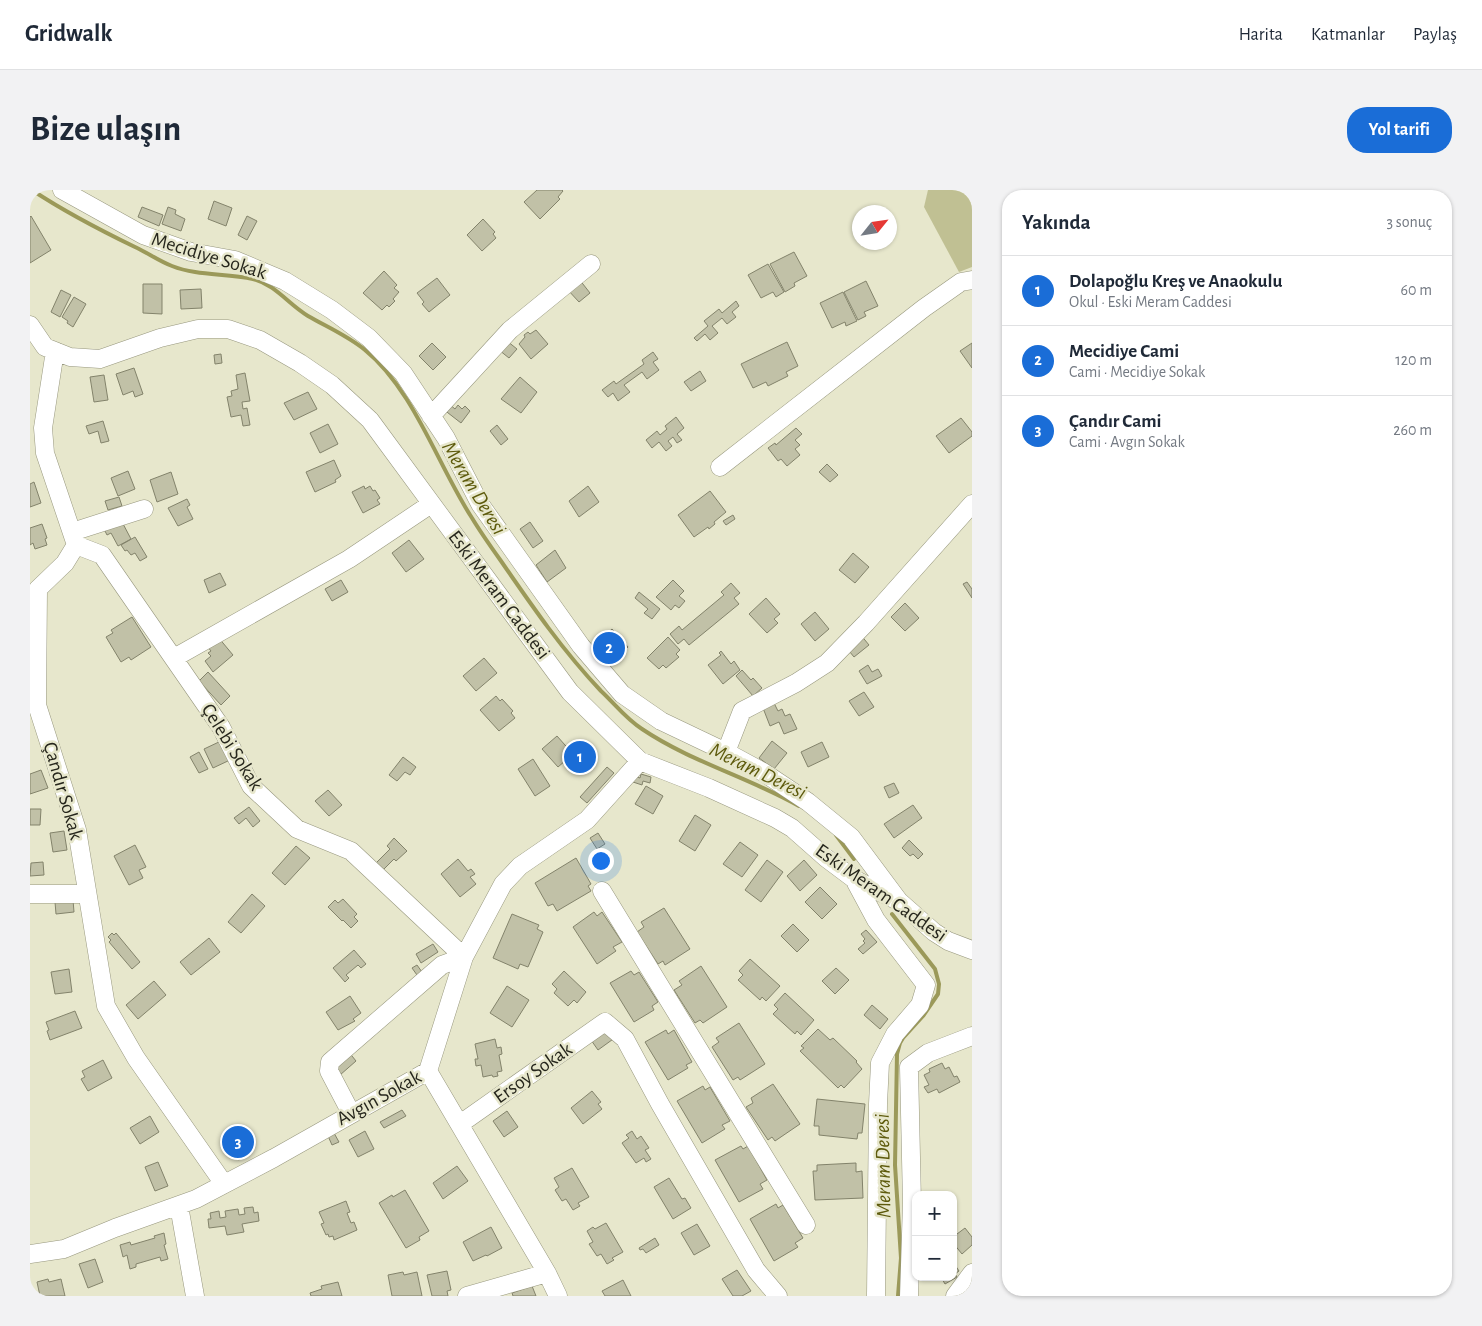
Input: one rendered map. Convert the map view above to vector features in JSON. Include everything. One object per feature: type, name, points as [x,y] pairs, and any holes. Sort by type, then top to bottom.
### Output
[{"type":"street","name":"Mecidiye Sokak","points":[[62,190],[143,235],[191,252],[235,260],[286,281],[332,310],[369,338],[403,372],[446,438],[480,504],[581,646],[622,694],[661,721],[763,772],[808,802],[851,838],[900,902]]},
{"type":"street","points":[[431,416],[510,330],[591,264]]},
{"type":"street","points":[[720,467],[924,308],[961,282],[972,280]]},
{"type":"street","name":"Eski Meram Caddesi","points":[[30,326],[45,347],[70,357],[100,359],[160,338],[198,329],[228,329],[260,340],[300,363],[332,385],[370,420],[570,692],[640,760],[709,788],[775,818],[792,828],[848,874],[900,902],[941,937],[972,950]]},
{"type":"street","points":[[55,352],[37,429],[74,538],[144,509]]},
{"type":"street","points":[[174,658],[349,559],[431,504]]},
{"type":"street","points":[[726,752],[742,711],[796,683],[827,663],[972,504]]},
{"type":"street","name":"Çandır Sokak","points":[[74,538],[65,564],[34,590],[37,705],[77,830],[106,1006],[136,1058],[224,1184]]},
{"type":"street","name":"Çelebi Sokak","points":[[74,538],[102,555],[221,727],[251,786],[297,830],[351,851],[464,957]]},
{"type":"street","name":"Avgın Sokak","points":[[30,1254],[64,1249],[115,1228],[196,1199],[274,1158],[428,1071],[464,957],[503,884],[520,866],[587,820],[640,760]]},
{"type":"street","points":[[848,874],[876,920],[926,985],[920,1004],[895,1034],[880,1064],[876,1296]]},
{"type":"street","points":[[602,890],[806,1225]]},
{"type":"street","points":[[30,894],[87,894]]},
{"type":"street","points":[[351,1113],[329,1071],[330,1062],[442,965],[464,957]]},
{"type":"street","name":"Ersoy Sokak","points":[[460,1124],[605,1022],[625,1040],[756,1270],[778,1296]]},
{"type":"street","points":[[909,1296],[912,1203],[910,1067],[928,1052],[972,1036]]},
{"type":"street","points":[[428,1071],[547,1273],[558,1296]]},
{"type":"street","points":[[179,1206],[195,1296]]},
{"type":"street","points":[[467,1296],[547,1273]]},
{"type":"street","points":[[955,1296],[972,1273]]},
{"type":"green space","points":[[928,190],[972,190],[972,267],[959,272],[924,207]]},
{"type":"building","points":[[537,190],[563,191],[558,197],[560,199],[540,219],[524,202]]},
{"type":"building","points":[[214,201],[232,208],[226,226],[208,219]]},
{"type":"building","points":[[142,207],[163,215],[159,226],[138,217]]},
{"type":"building","points":[[168,207],[176,210],[175,214],[185,219],[181,231],[162,224]]},
{"type":"building","points":[[247,216],[257,221],[247,240],[238,235]]},
{"type":"building","points":[[30,217],[51,250],[30,263]]},
{"type":"building","points":[[483,219],[495,232],[493,234],[496,238],[482,251],[467,235]]},
{"type":"building","points":[[794,252],[807,276],[794,283],[795,286],[785,292],[770,264]]},
{"type":"building","points":[[768,264],[784,292],[776,297],[773,292],[761,298],[748,275]]},
{"type":"building","points":[[384,271],[397,285],[394,288],[399,292],[393,299],[395,301],[389,307],[387,305],[382,310],[363,293]]},
{"type":"building","points":[[437,278],[450,295],[429,312],[422,304],[424,302],[417,293]]},
{"type":"building","points":[[579,279],[590,293],[579,302],[567,289]]},
{"type":"building","points":[[866,281],[878,306],[864,312],[866,316],[858,320],[844,292]]},
{"type":"building","points":[[143,284],[162,284],[162,314],[143,313]]},
{"type":"building","points":[[201,289],[202,308],[181,309],[180,290]]},
{"type":"building","points":[[61,290],[71,295],[60,317],[51,312]]},
{"type":"building","points":[[843,292],[857,321],[846,326],[845,322],[832,328],[820,303]]},
{"type":"building","points":[[74,297],[86,304],[73,327],[62,317]]},
{"type":"building","points":[[736,301],[739,306],[732,312],[736,317],[727,324],[722,318],[712,326],[718,333],[710,340],[705,334],[697,341],[694,338],[708,326],[704,321],[719,309],[722,313]]},
{"type":"building","points":[[536,330],[548,344],[531,359],[519,344],[525,337],[524,335]]},
{"type":"building","points":[[507,341],[517,349],[509,358],[499,350]]},
{"type":"building","points":[[787,342],[798,366],[786,372],[788,376],[768,386],[766,382],[753,388],[741,364]]},
{"type":"building","points":[[432,343],[446,357],[433,370],[419,356]]},
{"type":"building","points":[[972,343],[972,368],[960,351]]},
{"type":"building","points":[[653,352],[658,359],[653,362],[659,370],[647,379],[642,372],[624,385],[630,392],[618,401],[613,393],[608,397],[602,390],[614,381],[616,384],[644,364],[642,360]]},
{"type":"building","points":[[221,354],[222,363],[215,364],[214,355]]},
{"type":"building","points":[[134,368],[143,394],[135,397],[133,391],[123,395],[116,374]]},
{"type":"building","points":[[700,371],[706,381],[691,391],[684,382]]},
{"type":"building","points":[[245,373],[250,401],[242,402],[243,409],[247,408],[250,425],[243,426],[241,415],[231,417],[227,397],[232,396],[231,391],[238,389],[236,375]]},
{"type":"building","points":[[104,375],[108,400],[94,402],[90,377]]},
{"type":"building","points":[[520,377],[537,392],[521,413],[501,399]]},
{"type":"building","points":[[308,392],[317,409],[294,420],[284,403]]},
{"type":"building","points":[[448,403],[455,409],[458,405],[462,409],[465,406],[470,411],[461,423],[443,409]]},
{"type":"building","points":[[676,417],[684,428],[677,434],[682,440],[677,443],[673,437],[668,441],[672,446],[666,451],[659,442],[652,448],[646,440],[657,431],[660,435],[667,429],[665,426]]},
{"type":"building","points":[[961,418],[972,432],[972,436],[949,453],[936,436]]},
{"type":"building","points":[[103,421],[109,441],[101,443],[98,431],[89,434],[86,426]]},
{"type":"building","points":[[328,424],[338,444],[320,453],[310,433]]},
{"type":"building","points":[[497,425],[508,439],[501,445],[490,431]]},
{"type":"building","points":[[796,428],[802,434],[795,440],[800,445],[795,449],[800,455],[787,466],[781,459],[778,461],[768,448],[775,443],[776,445]]},
{"type":"building","points":[[334,460],[341,476],[335,480],[336,482],[315,492],[306,472]]},
{"type":"building","points":[[827,464],[838,475],[830,482],[819,472]]},
{"type":"building","points":[[128,471],[135,489],[118,496],[111,478]]},
{"type":"building","points":[[171,472],[178,494],[157,502],[150,480]]},
{"type":"building","points":[[34,482],[41,503],[30,507],[30,484]]},
{"type":"building","points":[[364,486],[365,489],[370,486],[373,491],[375,490],[380,498],[377,500],[380,504],[363,513],[352,492]]},
{"type":"building","points":[[588,486],[599,502],[579,517],[569,501]]},
{"type":"building","points":[[710,491],[726,512],[709,529],[708,527],[694,537],[678,515]]},
{"type":"building","points":[[119,497],[122,506],[108,510],[105,501]]},
{"type":"building","points":[[187,499],[190,505],[187,507],[193,519],[178,526],[168,508]]},
{"type":"building","points":[[733,515],[735,519],[726,525],[723,521]]},
{"type":"building","points":[[121,520],[131,539],[118,546],[111,533],[107,535],[104,529]]},
{"type":"building","points":[[530,522],[543,541],[533,548],[520,529]]},
{"type":"building","points":[[42,524],[47,538],[45,539],[47,545],[35,549],[33,543],[30,545],[30,528]]},
{"type":"building","points":[[135,537],[147,557],[140,561],[135,553],[131,555],[121,545]]},
{"type":"building","points":[[409,540],[424,559],[406,572],[392,553]]},
{"type":"building","points":[[555,550],[566,568],[547,582],[536,565]]},
{"type":"building","points":[[853,553],[869,567],[855,583],[839,570]]},
{"type":"building","points":[[220,573],[226,585],[209,593],[204,580]]},
{"type":"building","points":[[341,580],[348,592],[332,601],[325,589]]},
{"type":"building","points":[[673,580],[684,591],[679,596],[685,601],[679,608],[675,605],[671,610],[656,597]]},
{"type":"building","points":[[967,582],[972,589],[972,598],[963,584]]},
{"type":"building","points":[[731,583],[740,593],[734,598],[739,604],[689,645],[684,639],[678,644],[670,634],[679,626],[682,630],[724,595],[721,592]]},
{"type":"building","points":[[639,592],[660,609],[652,619],[644,613],[648,609],[635,598]]},
{"type":"building","points":[[766,598],[780,614],[774,619],[778,623],[767,633],[749,614]]},
{"type":"building","points":[[905,603],[919,618],[905,631],[891,617]]},
{"type":"building","points":[[815,612],[829,629],[815,641],[801,624]]},
{"type":"building","points":[[132,617],[151,647],[131,660],[129,657],[121,662],[106,637],[113,633],[111,630]]},
{"type":"building","points":[[612,629],[628,647],[606,667],[590,649]]},
{"type":"building","points":[[860,634],[869,645],[854,657],[845,646]]},
{"type":"building","points":[[218,637],[233,655],[213,672],[205,661],[211,656],[208,653],[211,651],[207,646]]},
{"type":"building","points":[[668,637],[680,650],[676,654],[679,657],[666,668],[663,665],[659,669],[647,658]]},
{"type":"building","points":[[721,651],[731,664],[734,661],[740,670],[723,684],[708,665],[721,655],[719,653]]},
{"type":"building","points":[[484,658],[497,673],[476,691],[463,676]]},
{"type":"building","points":[[868,665],[872,672],[878,669],[882,676],[867,684],[859,671]]},
{"type":"building","points":[[742,670],[762,688],[753,696],[736,676]]},
{"type":"building","points":[[208,672],[230,696],[221,705],[199,681]]},
{"type":"building","points":[[864,692],[874,707],[859,716],[849,701]]},
{"type":"building","points":[[496,696],[500,701],[502,699],[513,711],[511,713],[515,718],[499,731],[480,710]]},
{"type":"building","points":[[774,703],[778,711],[782,709],[785,716],[790,714],[797,729],[784,734],[779,722],[770,726],[763,708]]},
{"type":"building","points":[[557,736],[573,754],[558,767],[542,749]]},
{"type":"building","points":[[221,741],[230,760],[213,768],[204,749]]},
{"type":"building","points":[[772,741],[787,753],[774,769],[759,758]]},
{"type":"building","points":[[822,742],[829,757],[808,767],[801,752]]},
{"type":"building","points":[[199,752],[208,769],[199,773],[190,757]]},
{"type":"building","points":[[403,757],[416,767],[410,775],[405,772],[397,781],[389,775]]},
{"type":"building","points":[[533,759],[550,786],[535,796],[518,769]]},
{"type":"building","points":[[607,767],[614,773],[587,803],[580,797]]},
{"type":"building","points":[[41,770],[48,788],[30,794],[30,774]]},
{"type":"building","points":[[641,774],[651,777],[650,783],[643,781],[642,785],[633,782],[634,776],[640,778]]},
{"type":"building","points":[[894,783],[899,793],[889,798],[884,787]]},
{"type":"building","points":[[646,786],[663,796],[653,814],[635,804]]},
{"type":"building","points":[[328,790],[342,805],[329,816],[315,801]]},
{"type":"building","points":[[913,805],[922,818],[894,838],[884,824]]},
{"type":"building","points":[[249,807],[260,821],[253,827],[246,818],[239,824],[234,818]]},
{"type":"building","points":[[30,809],[41,809],[40,825],[30,825]]},
{"type":"building","points":[[695,815],[711,825],[695,851],[679,841]]},
{"type":"building","points":[[64,831],[67,850],[53,852],[50,833]]},
{"type":"building","points":[[598,833],[605,844],[597,849],[590,838]]},
{"type":"building","points":[[394,838],[407,851],[396,861],[394,859],[381,872],[374,865],[390,849],[387,846]]},
{"type":"building","points":[[909,840],[923,854],[918,859],[913,854],[910,856],[902,848]]},
{"type":"building","points":[[740,842],[758,855],[742,877],[723,864]]},
{"type":"building","points":[[135,845],[146,867],[139,870],[143,878],[129,885],[114,856]]},
{"type":"building","points":[[296,846],[310,858],[285,885],[272,873]]},
{"type":"building","points":[[576,858],[591,884],[588,886],[591,891],[557,911],[553,904],[548,906],[535,883]]},
{"type":"building","points":[[458,859],[468,871],[471,869],[475,874],[470,877],[476,884],[460,897],[441,874]]},
{"type":"building","points":[[767,860],[783,872],[761,902],[745,890]]},
{"type":"building","points":[[804,860],[817,875],[800,891],[787,876]]},
{"type":"building","points":[[43,862],[44,875],[30,876],[31,863]]},
{"type":"building","points":[[820,887],[837,904],[822,919],[805,902]]},
{"type":"building","points":[[252,894],[265,906],[241,933],[228,922]]},
{"type":"building","points":[[343,899],[357,914],[354,917],[358,921],[351,928],[328,907],[335,900],[338,903]]},
{"type":"building","points":[[73,900],[74,912],[56,914],[55,902]]},
{"type":"building","points":[[664,908],[690,949],[665,965],[663,961],[658,964],[637,932],[644,927],[641,922]]},
{"type":"building","points":[[594,912],[597,916],[602,912],[622,942],[613,947],[616,951],[597,964],[573,927]]},
{"type":"building","points":[[512,914],[539,925],[537,929],[543,932],[528,967],[520,964],[518,969],[493,958]]},
{"type":"building","points":[[793,924],[809,940],[797,952],[781,936]]},
{"type":"building","points":[[866,930],[877,942],[863,954],[858,949],[865,943],[863,941],[865,939],[861,934]]},
{"type":"building","points":[[112,933],[114,935],[116,933],[140,962],[132,969],[109,942],[111,940],[108,937]]},
{"type":"building","points":[[209,938],[220,952],[191,975],[180,962]]},
{"type":"building","points":[[433,944],[438,952],[421,963],[416,954]]},
{"type":"building","points":[[354,950],[366,964],[361,968],[358,965],[346,975],[349,978],[345,982],[333,968]]},
{"type":"building","points":[[750,959],[780,986],[766,1001],[762,997],[760,1000],[738,980],[743,975],[739,971]]},
{"type":"building","points":[[417,965],[422,972],[417,975],[412,968]]},
{"type":"building","points":[[701,966],[727,1007],[703,1023],[700,1020],[695,1023],[674,990],[682,985],[679,981]]},
{"type":"building","points":[[836,968],[849,980],[835,994],[822,981]]},
{"type":"building","points":[[69,969],[72,992],[55,994],[51,972]]},
{"type":"building","points":[[564,971],[586,992],[577,1003],[574,1000],[568,1006],[554,993],[557,989],[552,984]]},
{"type":"building","points":[[631,971],[634,975],[639,972],[658,1002],[652,1006],[654,1010],[634,1022],[610,983]]},
{"type":"building","points":[[154,981],[166,995],[138,1019],[126,1005]]},
{"type":"building","points":[[507,986],[529,1000],[512,1027],[490,1013]]},
{"type":"building","points":[[785,993],[814,1020],[801,1035],[797,1031],[795,1034],[773,1014],[778,1009],[774,1005]]},
{"type":"building","points":[[350,996],[361,1013],[353,1019],[355,1021],[338,1030],[326,1012]]},
{"type":"building","points":[[872,1005],[888,1019],[880,1029],[864,1015]]},
{"type":"building","points":[[75,1011],[82,1028],[50,1040],[46,1022]]},
{"type":"building","points":[[739,1023],[765,1064],[740,1080],[738,1077],[733,1080],[712,1047],[719,1042],[716,1038]]},
{"type":"building","points":[[608,1027],[616,1037],[598,1050],[591,1040]]},
{"type":"building","points":[[818,1029],[830,1040],[833,1038],[857,1061],[862,1069],[844,1088],[841,1085],[838,1088],[800,1051],[804,1048],[801,1046]]},
{"type":"building","points":[[666,1030],[668,1034],[674,1030],[692,1062],[686,1065],[688,1068],[668,1080],[645,1042]]},
{"type":"building","points":[[495,1039],[497,1048],[501,1047],[502,1054],[499,1055],[502,1071],[497,1072],[498,1076],[483,1077],[481,1065],[476,1066],[475,1059],[478,1059],[475,1044]]},
{"type":"building","points":[[348,1051],[356,1061],[340,1075],[331,1065]]},
{"type":"building","points":[[103,1060],[112,1078],[88,1091],[81,1079],[85,1077],[82,1071]]},
{"type":"building","points":[[942,1063],[945,1069],[949,1067],[954,1077],[957,1076],[960,1082],[939,1093],[937,1089],[928,1093],[924,1087],[929,1085],[924,1075],[930,1072],[929,1069]]},
{"type":"building","points":[[773,1084],[800,1124],[775,1141],[772,1137],[768,1140],[746,1107],[753,1103],[751,1098]]},
{"type":"building","points":[[703,1086],[705,1090],[710,1087],[730,1121],[722,1125],[725,1129],[702,1143],[677,1101]]},
{"type":"building","points":[[592,1091],[601,1102],[598,1104],[602,1109],[583,1124],[571,1108]]},
{"type":"building","points":[[817,1099],[865,1104],[862,1133],[858,1133],[857,1139],[819,1135],[819,1126],[814,1126]]},
{"type":"building","points":[[402,1110],[406,1116],[384,1128],[380,1122]]},
{"type":"building","points":[[507,1111],[518,1127],[504,1137],[493,1121]]},
{"type":"building","points":[[150,1116],[159,1132],[140,1144],[130,1128]]},
{"type":"building","points":[[238,1125],[255,1139],[239,1160],[221,1146]]},
{"type":"building","points":[[365,1131],[374,1149],[358,1157],[349,1140]]},
{"type":"building","points":[[632,1131],[637,1139],[641,1136],[649,1148],[645,1150],[651,1159],[646,1162],[644,1158],[636,1163],[622,1143],[629,1138],[626,1135]]},
{"type":"building","points":[[334,1133],[339,1142],[332,1145],[328,1136]]},
{"type":"building","points":[[741,1146],[743,1149],[748,1146],[767,1180],[760,1184],[763,1189],[739,1202],[715,1160]]},
{"type":"building","points":[[158,1162],[168,1186],[155,1191],[145,1167]]},
{"type":"building","points":[[856,1163],[856,1172],[862,1171],[863,1198],[815,1200],[813,1171],[817,1171],[817,1165]]},
{"type":"building","points":[[457,1166],[468,1181],[443,1199],[433,1183]]},
{"type":"building","points":[[572,1168],[589,1197],[578,1203],[580,1206],[573,1210],[566,1199],[562,1201],[555,1190],[559,1187],[554,1178]]},
{"type":"building","points":[[669,1178],[682,1199],[685,1198],[691,1208],[673,1219],[654,1187]]},
{"type":"building","points":[[405,1190],[429,1231],[419,1237],[420,1240],[406,1248],[379,1203]]},
{"type":"building","points":[[346,1201],[350,1212],[347,1213],[351,1223],[354,1222],[357,1230],[334,1240],[333,1236],[329,1237],[328,1234],[326,1235],[321,1224],[324,1223],[319,1212]]},
{"type":"building","points":[[776,1204],[778,1208],[783,1205],[803,1238],[795,1243],[798,1247],[774,1261],[750,1219]]},
{"type":"building","points":[[253,1207],[254,1213],[258,1212],[259,1221],[242,1224],[244,1232],[227,1235],[225,1226],[209,1228],[208,1219],[211,1219],[210,1213],[219,1211],[220,1218],[226,1217],[225,1211],[238,1209],[239,1215],[245,1214],[244,1208]]},
{"type":"building","points":[[606,1223],[623,1252],[612,1258],[614,1260],[607,1264],[601,1254],[597,1256],[589,1244],[593,1242],[587,1231]]},
{"type":"building","points":[[697,1224],[710,1246],[694,1255],[681,1233]]},
{"type":"building","points":[[491,1227],[502,1248],[473,1261],[463,1242]]},
{"type":"building","points":[[965,1228],[972,1237],[972,1245],[962,1254],[957,1248],[957,1234]]},
{"type":"building","points":[[164,1233],[166,1244],[164,1245],[168,1259],[161,1261],[160,1257],[136,1264],[136,1267],[130,1269],[127,1255],[123,1257],[120,1245],[130,1242],[131,1245],[155,1238],[154,1236]]},
{"type":"building","points":[[655,1238],[659,1245],[646,1253],[643,1249],[640,1250],[639,1248]]},
{"type":"building","points":[[95,1259],[103,1282],[88,1288],[79,1264]]},
{"type":"building","points":[[737,1270],[751,1291],[742,1296],[733,1296],[722,1279]]},
{"type":"building","points":[[447,1271],[451,1290],[447,1291],[448,1296],[432,1296],[427,1275]]},
{"type":"building","points":[[403,1272],[404,1275],[417,1272],[422,1296],[392,1296],[388,1275]]},
{"type":"building","points":[[48,1279],[49,1282],[61,1279],[65,1296],[40,1296],[37,1282]]},
{"type":"building","points":[[623,1280],[631,1296],[605,1296],[602,1291]]},
{"type":"building","points":[[338,1282],[342,1296],[311,1296],[310,1293],[322,1289],[321,1286]]},
{"type":"building","points":[[532,1286],[536,1296],[513,1296],[512,1293]]},
{"type":"waterway","name":"Meram Deresi","points":[[32,190],[57,206],[172,266],[201,273],[243,277],[261,282],[275,290],[308,316],[345,336],[365,350],[398,386],[475,524],[524,595],[548,628],[601,691],[631,721],[661,741],[799,806]]},
{"type":"waterway","name":"Meram Deresi","points":[[836,835],[854,859]]},
{"type":"waterway","name":"Meram Deresi","points":[[892,914],[935,969],[939,984],[938,994],[923,1016],[903,1038],[897,1054],[895,1165],[901,1258],[898,1296]]},
{"type":"place","name":"Mecidiye Cami","points":[[609,648]]},
{"type":"place","name":"Dolapoğlu Kreş ve Anaokulu","points":[[580,757]]},
{"type":"place","name":"Çandır Cami","points":[[238,1142]]}]
